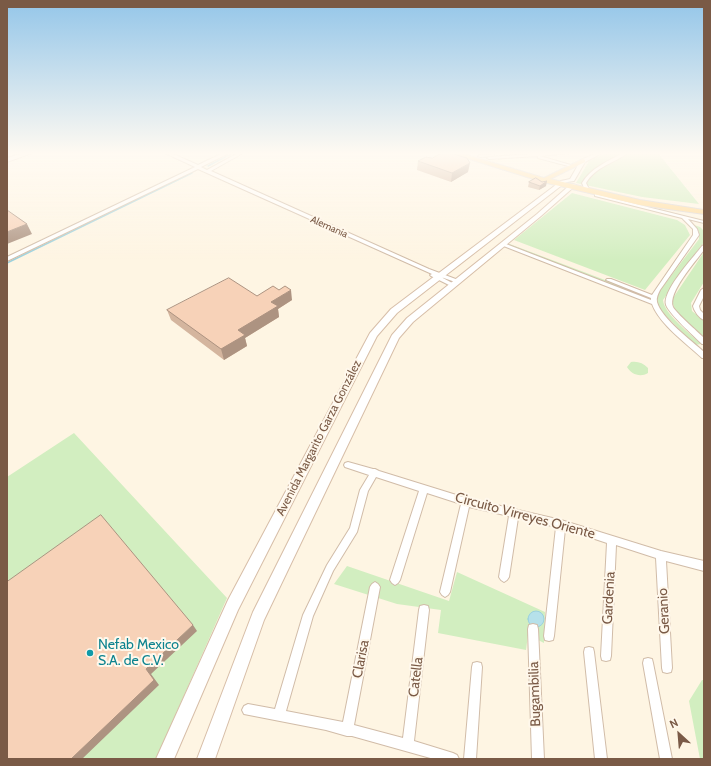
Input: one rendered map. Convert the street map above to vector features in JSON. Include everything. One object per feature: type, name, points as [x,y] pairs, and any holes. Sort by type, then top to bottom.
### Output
[{"type":"main road","name":"Avenida Margarito Garza González","points":[[165,759],[233,605],[368,343],[385,320],[537,201],[557,189]]},
{"type":"main road","name":"Avenida Margarito Garza González","points":[[206,759],[258,617],[394,337],[403,326],[528,225],[564,189]]},
{"type":"main road","points":[[582,189],[597,194],[684,214],[704,212]]},
{"type":"main road","points":[[591,189],[636,198],[704,207]]},
{"type":"main road","points":[[537,201],[544,205],[537,212],[539,215]]},
{"type":"main road","points":[[528,208],[529,212],[515,223],[518,226],[528,225]]},
{"type":"street","points":[[7,259],[152,189]]},
{"type":"street","name":"Alemania","points":[[246,189],[312,220],[456,283]]},
{"type":"street","points":[[684,214],[704,222]]},
{"type":"street","points":[[654,300],[696,236],[695,229],[684,214]]},
{"type":"street","points":[[506,243],[654,300],[662,316],[704,356]]},
{"type":"street","points":[[704,247],[676,286],[669,299],[672,310],[704,342]]},
{"type":"street","points":[[704,290],[696,306],[697,310],[704,318]]},
{"type":"street","points":[[696,349],[704,347]]},
{"type":"street","name":"Circuito Virreyes Oriente","points":[[348,465],[375,472],[466,502],[561,524],[661,555],[704,566]]},
{"type":"street","points":[[279,715],[308,615],[330,568],[354,529],[364,490],[375,472]]},
{"type":"street","points":[[395,580],[424,488]]},
{"type":"street","points":[[445,592],[466,502]]},
{"type":"street","points":[[504,577],[514,514]]},
{"type":"street","points":[[549,636],[561,524]]},
{"type":"street","name":"Gardenia","points":[[606,656],[612,540]]},
{"type":"street","name":"Geranio","points":[[661,555],[667,668]]},
{"type":"street","name":"Clarisa","points":[[347,730],[375,587]]},
{"type":"street","name":"Catella","points":[[408,744],[424,610]]},
{"type":"street","name":"Bugambilia","points":[[533,629],[538,759]]},
{"type":"street","points":[[589,652],[601,759]]},
{"type":"street","points":[[648,663],[666,759]]},
{"type":"street","points":[[470,759],[477,667]]},
{"type":"street","points":[[248,710],[279,715],[408,744],[453,759]]},
{"type":"green space","points":[[603,189],[687,189],[699,204],[642,197]]},
{"type":"green space","points":[[572,193],[677,220],[685,225],[690,235],[645,290],[514,240]]},
{"type":"green space","points":[[694,225],[700,227],[704,231],[704,242],[663,300],[665,306],[673,317],[701,344],[695,345],[662,312],[656,302],[658,293],[699,239],[699,232]]},
{"type":"green space","points":[[507,243],[642,294],[641,296],[506,244]]},
{"type":"green space","points":[[704,252],[704,282],[691,303],[692,311],[704,321],[704,337],[689,325],[675,310],[673,298]]},
{"type":"green space","points":[[631,362],[638,362],[644,365],[648,368],[648,373],[639,375],[633,373],[627,367]]},
{"type":"green space","points":[[74,433],[227,598],[156,759],[7,759],[7,477]]},
{"type":"green space","points":[[347,566],[449,601],[457,572],[545,612],[544,643],[528,635],[526,650],[438,633],[441,610],[397,604],[334,584]]},
{"type":"green space","points":[[702,680],[704,680],[704,759],[700,759],[689,701]]},
{"type":"water","points":[[536,611],[543,616],[544,619],[539,626],[536,627],[529,622],[528,619],[533,612]]},
{"type":"building","points":[[7,210],[27,224],[7,232]]},
{"type":"building","points":[[229,278],[257,296],[273,286],[279,290],[285,286],[291,290],[271,302],[278,306],[238,330],[245,335],[221,349],[167,310]]},
{"type":"building","name":"Nefab Mexico S.A. de C.V.","points":[[101,515],[193,625],[146,669],[154,680],[71,759],[7,759],[7,582]]},
{"type":"waterway","points":[[7,263],[160,189]]},
{"type":"place","name":"Nefab Mexico S.A. de C.V.","points":[[90,653]]}]
